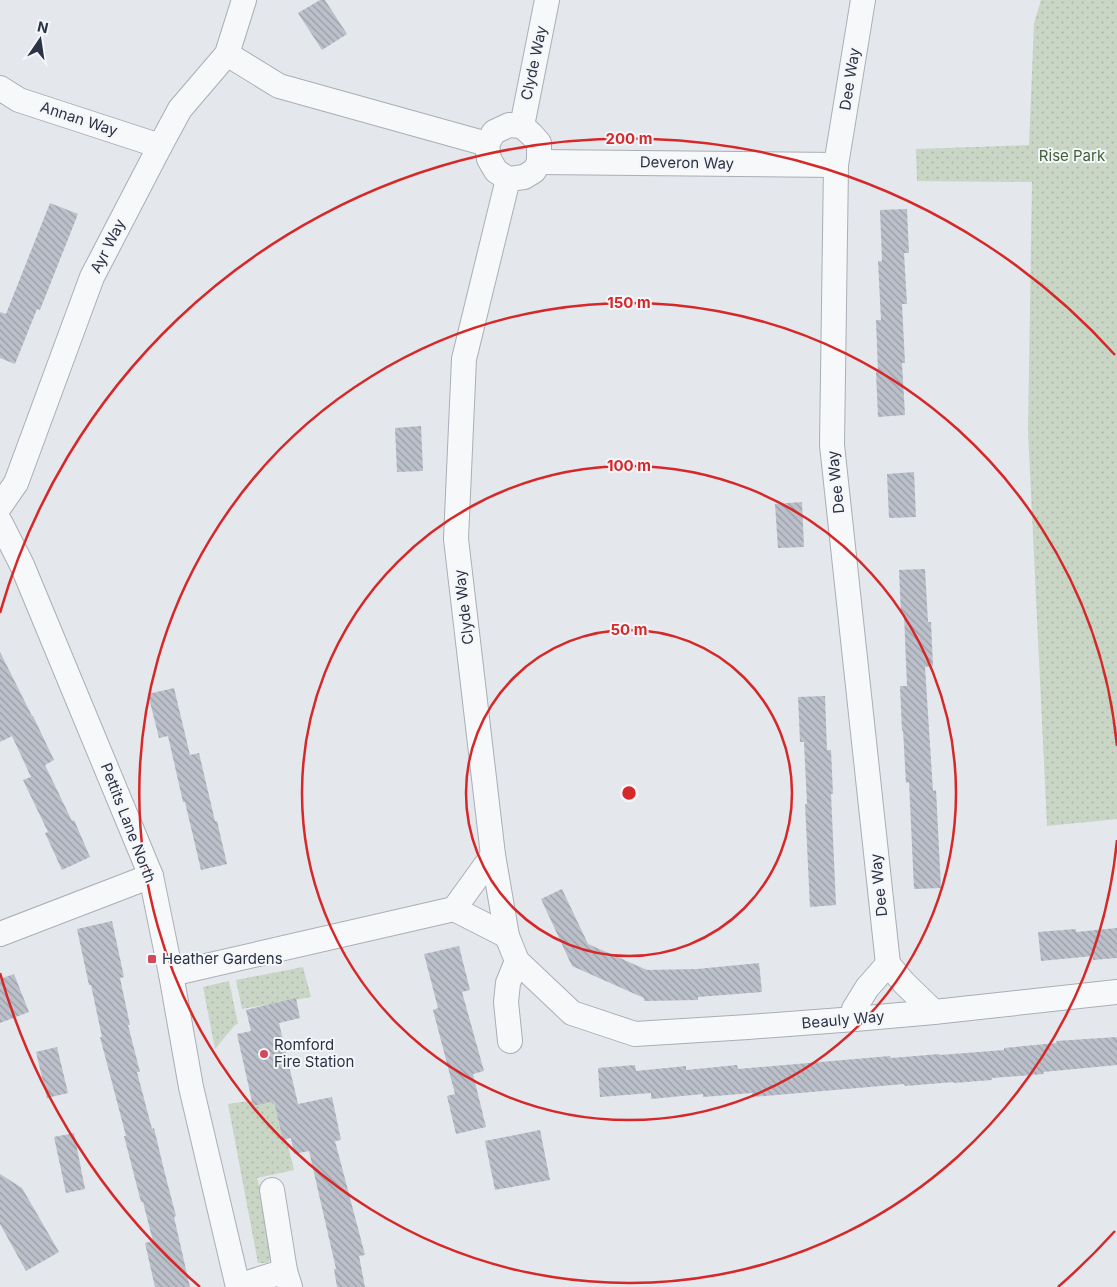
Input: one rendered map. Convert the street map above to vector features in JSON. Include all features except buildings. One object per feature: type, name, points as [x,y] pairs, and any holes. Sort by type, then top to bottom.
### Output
[{"type":"street","name":"Ayr Way","points":[[0,506],[16,482],[92,277],[180,109],[227,54],[244,0]]},
{"type":"street","name":"Clyde Way","points":[[522,126],[547,0]]},
{"type":"street","name":"Dee Way","points":[[862,0],[836,165],[832,445],[888,964]]},
{"type":"street","points":[[227,54],[279,86],[487,144]]},
{"type":"street","name":"Annan Way","points":[[0,88],[19,100],[160,146]]},
{"type":"street","points":[[509,125],[522,126],[539,143],[539,162],[534,171],[524,177],[508,178],[496,171],[489,159],[487,144],[494,132],[509,125]]},
{"type":"street","name":"Deveron Way","points":[[539,162],[836,165]]},
{"type":"street","name":"Clyde Way","points":[[508,178],[464,359],[456,538],[493,855],[507,936],[517,962],[572,1013]]},
{"type":"street","name":"Pettits Lane North","points":[[0,522],[22,565],[151,876],[172,974],[190,1086],[238,1286]]},
{"type":"street","points":[[454,909],[493,855]]},
{"type":"street","points":[[0,934],[151,876]]},
{"type":"street","points":[[172,974],[454,909],[507,936]]},
{"type":"street","points":[[510,1041],[506,1002],[508,983],[517,962]]},
{"type":"street","points":[[855,1019],[854,1009],[867,988],[888,964],[904,983],[934,1012]]},
{"type":"street","name":"Beauly Way","points":[[572,1013],[635,1034],[855,1019],[1117,992]]},
{"type":"street","points":[[238,1286],[288,1279],[272,1190]]},
{"type":"green space","name":"Rise Park","points":[[1041,0],[1117,0],[1117,819],[1047,826],[1028,431],[1032,182],[917,181],[916,149],[1029,145],[1034,23]]},
{"type":"green space","points":[[303,967],[311,997],[242,1009],[236,980]]},
{"type":"green space","points":[[229,981],[238,1024],[235,1025],[215,1049],[203,987]]},
{"type":"green space","points":[[283,1096],[280,1113],[294,1170],[257,1178],[276,1245],[274,1257],[267,1263],[258,1263],[228,1104]]},
{"type":"place","name":"Heather Gardens","points":[[152,959]]},
{"type":"place","name":"Romford Fire Station","points":[[264,1054]]}]
